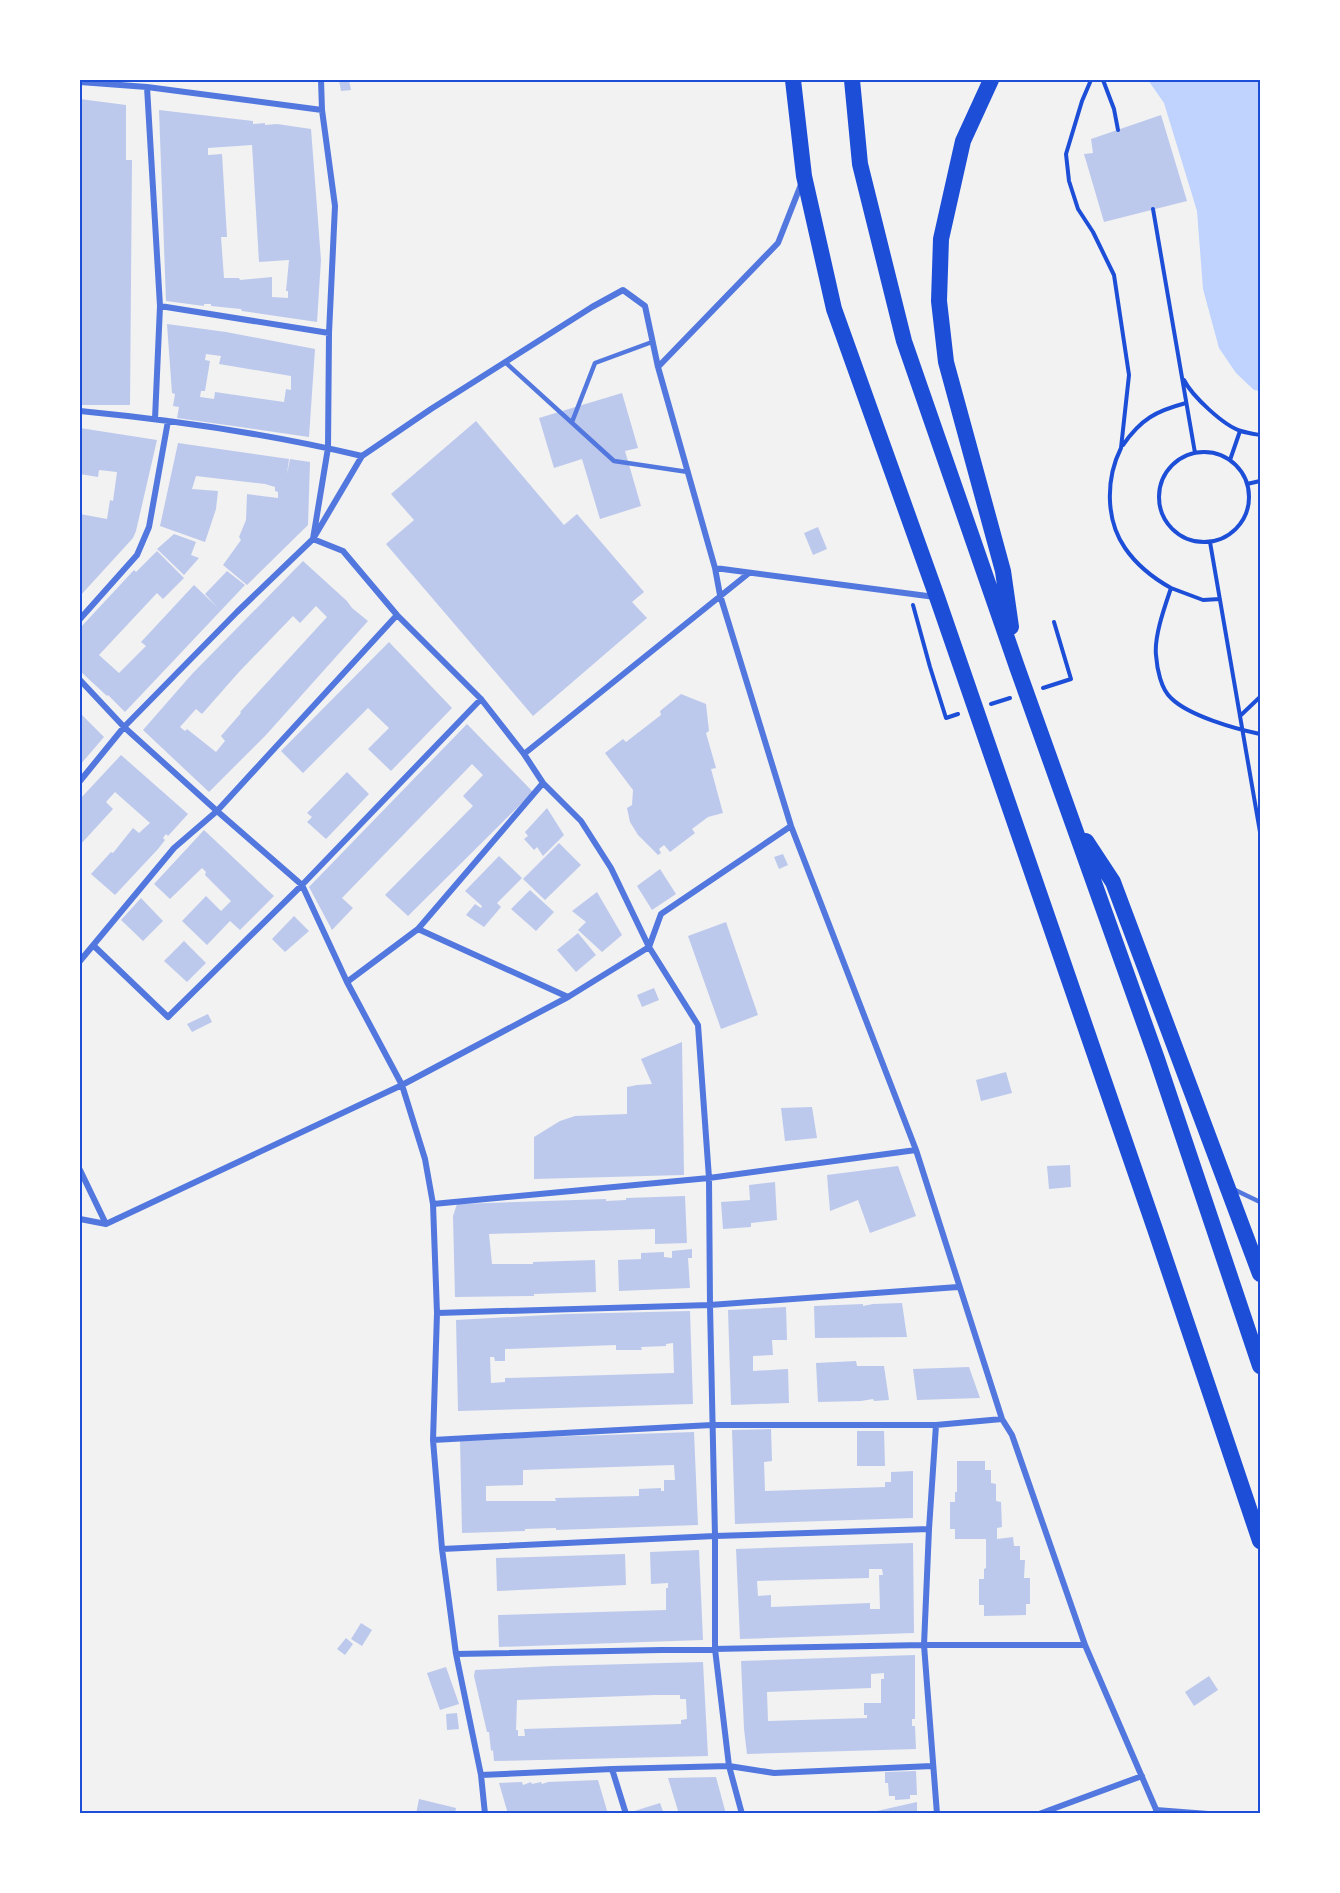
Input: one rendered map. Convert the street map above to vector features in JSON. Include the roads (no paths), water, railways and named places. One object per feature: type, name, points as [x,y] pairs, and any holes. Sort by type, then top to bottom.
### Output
[{"type":"highway","points":[[793,80],[804,176],[834,309],[937,597],[1260,1541]]},
{"type":"highway","points":[[852,80],[860,165],[904,341],[1157,1059],[1260,1366]]},
{"type":"highway","points":[[991,80],[963,141],[941,239],[939,301],[946,362],[1003,571],[1017,667]]},
{"type":"highway","points":[[1071,817],[1113,882],[1260,1274]]},
{"type":"street","points":[[313,539],[328,448],[329,333],[335,206],[322,110],[321,80]]},
{"type":"street","points":[[80,82],[147,87],[322,110]]},
{"type":"street","points":[[147,87],[160,306],[155,418]]},
{"type":"street","points":[[658,367],[778,243],[804,176]]},
{"type":"street","points":[[80,781],[124,727],[237,612],[313,539],[362,456],[430,409],[623,290],[645,306],[658,367],[715,568],[720,595],[791,826],[916,1150],[1002,1419],[1012,1435],[1085,1645],[1157,1812],[1208,1814]]},
{"type":"street","points":[[160,306],[329,333]]},
{"type":"street","points":[[80,411],[155,418],[362,456]]},
{"type":"street","points":[[80,619],[137,555],[149,527],[168,421]]},
{"type":"street","points":[[313,539],[344,551],[397,615],[481,699],[524,754],[543,783],[581,821],[611,868],[649,947],[698,1025],[709,1178],[715,1649],[729,1766],[742,1814]]},
{"type":"street","points":[[715,568],[937,597]]},
{"type":"street","points":[[524,754],[750,573]]},
{"type":"street","points":[[80,961],[174,848],[217,811],[397,615]]},
{"type":"street","points":[[80,680],[124,727],[302,885],[347,982],[402,1085],[425,1159],[433,1204],[437,1313],[433,1440],[442,1549],[456,1654],[481,1774],[485,1814]]},
{"type":"street","points":[[94,946],[168,1017],[302,885],[481,699]]},
{"type":"street","points":[[347,982],[418,928],[543,783]]},
{"type":"street","points":[[80,1219],[106,1224],[402,1085],[568,997],[649,947],[661,914],[791,826]]},
{"type":"street","points":[[418,928],[568,997]]},
{"type":"street","points":[[433,1204],[709,1178],[916,1150]]},
{"type":"street","points":[[80,1170],[106,1224]]},
{"type":"street","points":[[437,1313],[710,1305],[958,1287]]},
{"type":"street","points":[[433,1440],[712,1425],[936,1425],[1002,1419]]},
{"type":"street","points":[[936,1425],[924,1645],[937,1814]]},
{"type":"street","points":[[442,1549],[929,1529]]},
{"type":"street","points":[[456,1654],[924,1645],[1085,1645]]},
{"type":"street","points":[[481,1774],[729,1766],[774,1773],[932,1766]]},
{"type":"street","points":[[612,1769],[626,1814]]},
{"type":"street","points":[[1039,1814],[1142,1776]]},
{"type":"lane","points":[[572,422],[595,363],[652,342]]},
{"type":"lane","points":[[505,362],[614,461],[688,472]]},
{"type":"lane","points":[[1228,1186],[1260,1202]]},
{"type":"water","points":[[1148,80],[1260,80],[1260,391],[1254,390],[1236,373],[1219,348],[1203,289],[1197,211],[1164,103]]}]
